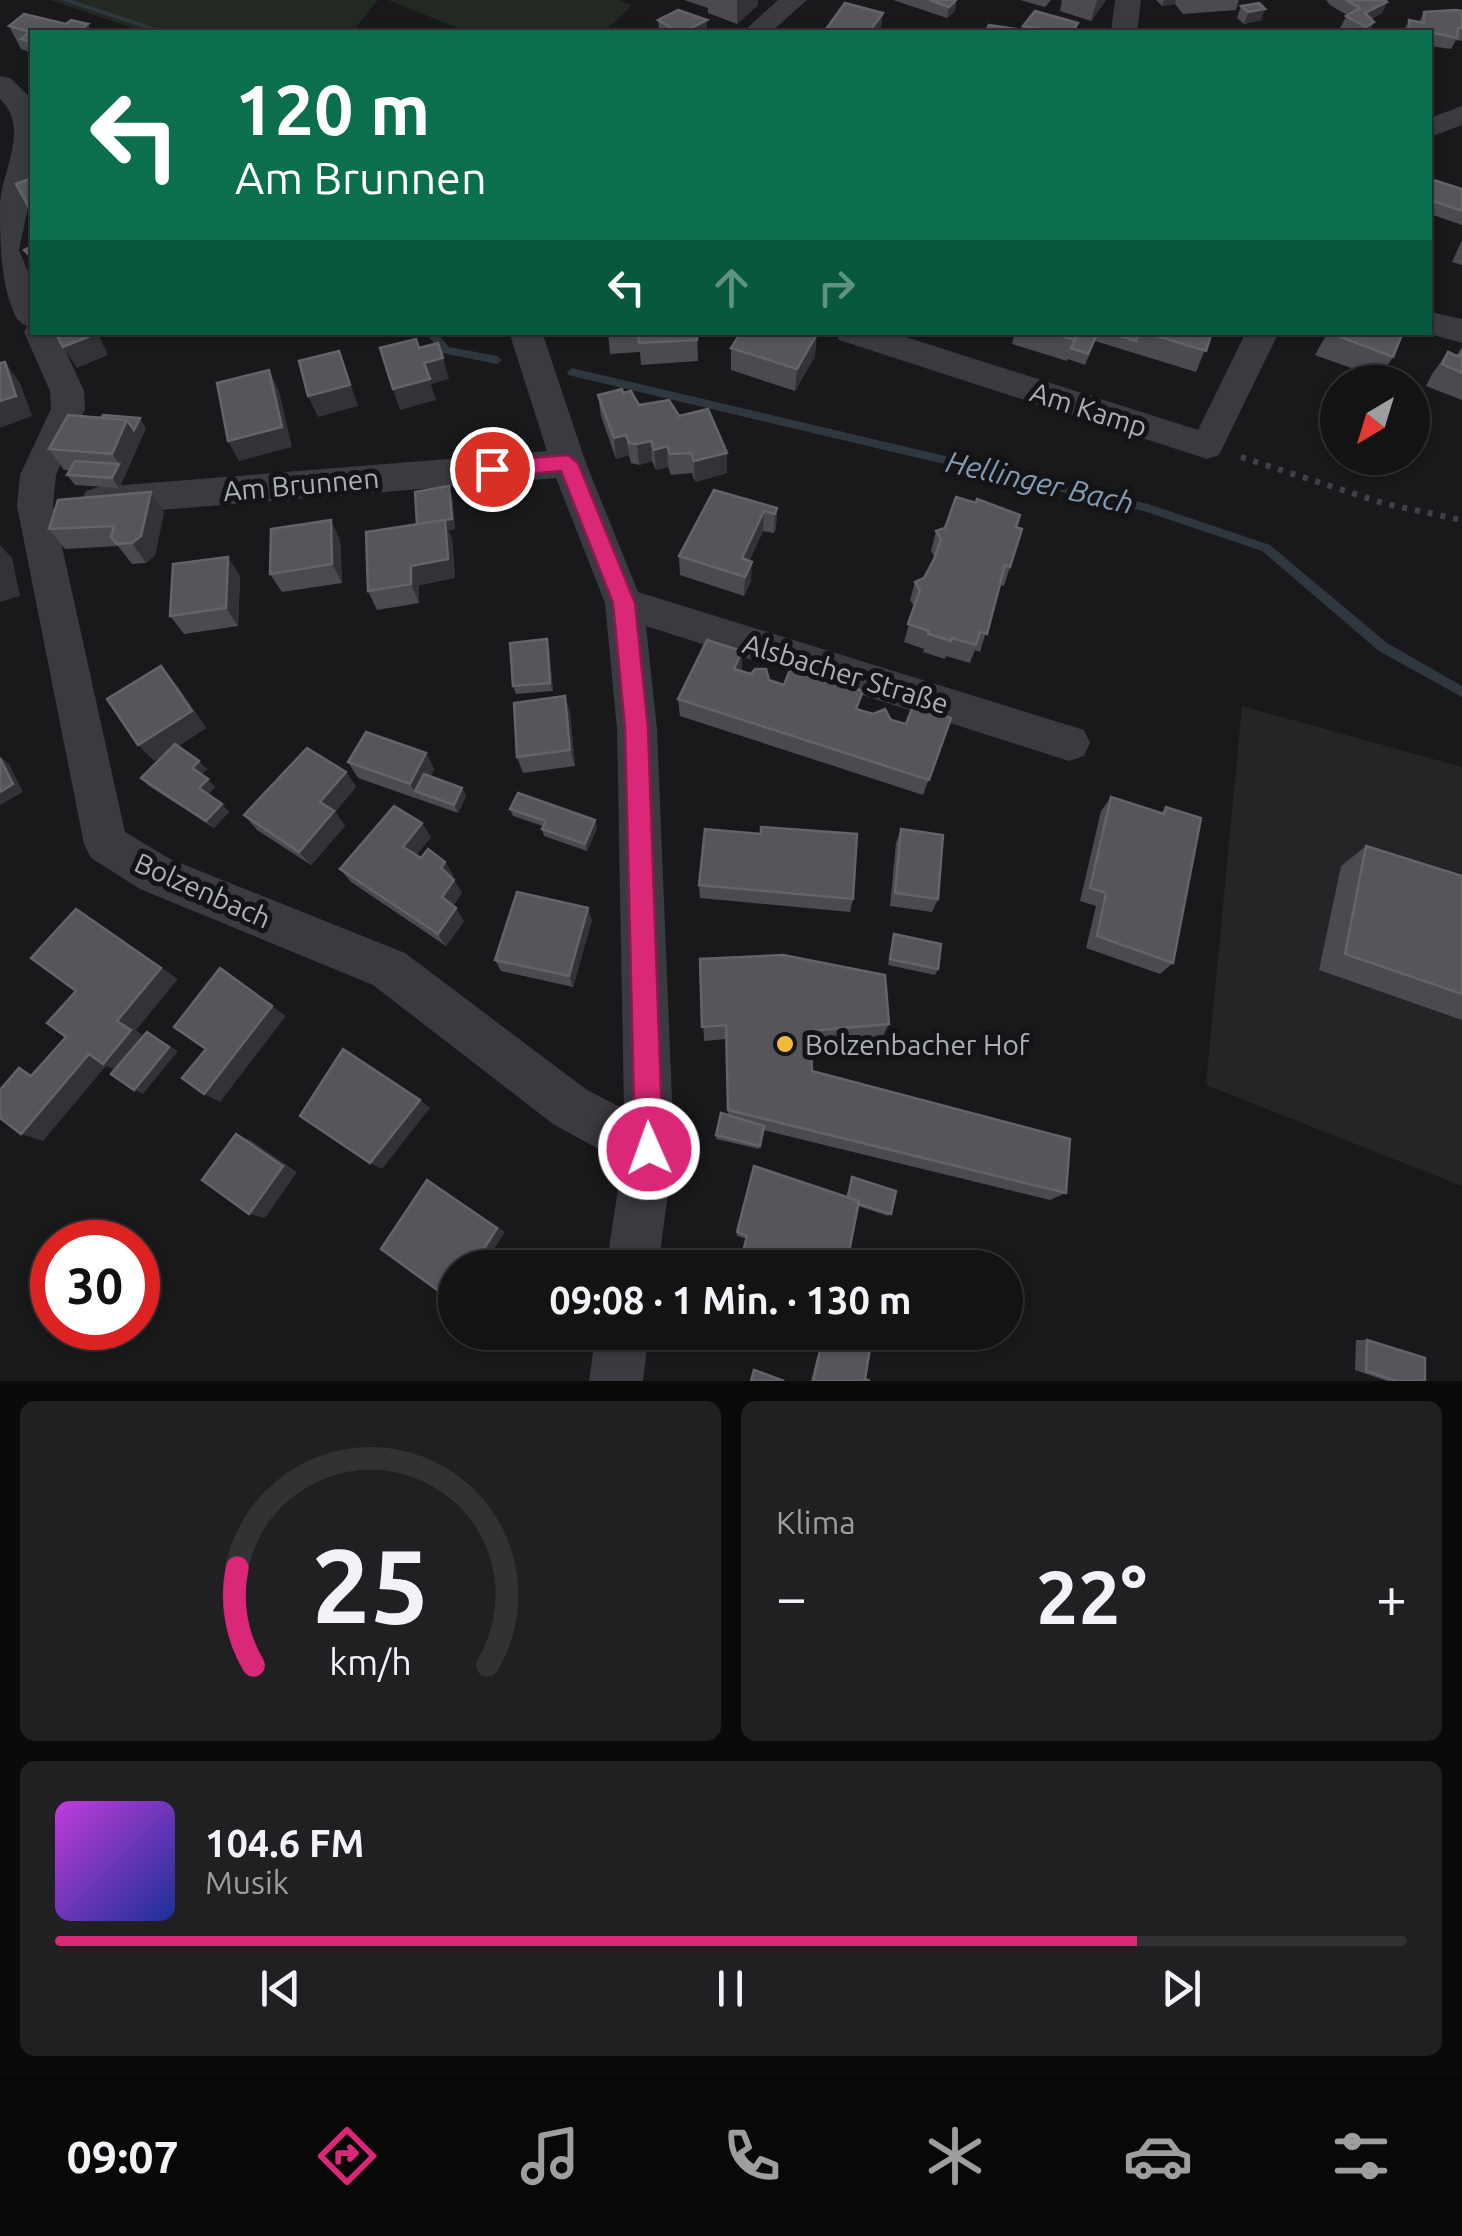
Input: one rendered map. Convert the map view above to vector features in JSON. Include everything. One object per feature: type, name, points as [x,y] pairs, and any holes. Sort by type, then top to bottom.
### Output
[{"type":"street","points":[[758,30],[794,0]]},
{"type":"street","points":[[1124,30],[1128,0]]},
{"type":"street","points":[[0,72],[30,81]]},
{"type":"street","points":[[0,84],[24,106],[29,143],[3,250],[30,311]]},
{"type":"street","points":[[1432,127],[1462,115]]},
{"type":"street","points":[[1432,324],[1462,332]]},
{"type":"street","name":"Bolzenbach","points":[[41,335],[66,391],[68,409],[38,474],[35,506],[106,844],[154,874],[389,969],[570,1107],[649,1149]]},
{"type":"street","points":[[526,335],[568,463],[624,603],[636,728],[649,1149],[635,1250]]},
{"type":"street","name":"Am Kamp","points":[[860,335],[1206,446]]},
{"type":"street","points":[[1206,446],[1262,335]]},
{"type":"street","name":"Am Brunnen","points":[[35,506],[568,463]]},
{"type":"street","name":"Alsbacher Straße","points":[[624,603],[1069,743]]},
{"type":"street","points":[[616,1381],[620,1350]]},
{"type":"path","points":[[1206,446],[1386,504],[1462,520]]},
{"type":"shaded area","points":[[50,0],[378,0],[354,30],[138,30]]},
{"type":"shaded area","points":[[388,0],[619,0],[632,5],[606,30],[463,30]]},
{"type":"shaded area","points":[[1242,706],[1462,767],[1462,1186],[1206,1085]]},
{"type":"building","points":[[930,0],[956,0],[949,7]]},
{"type":"building","points":[[1346,0],[1387,2],[1365,13],[1374,22],[1366,27],[1346,16],[1360,8]]},
{"type":"building","points":[[845,3],[883,13],[870,30],[825,30]]},
{"type":"building","points":[[1259,3],[1265,9],[1248,12],[1241,6]]},
{"type":"building","points":[[678,10],[707,20],[687,30],[675,30],[658,20]]},
{"type":"building","points":[[1035,11],[1078,23],[1073,30],[1023,26]]},
{"type":"building","points":[[1462,11],[1462,28],[1458,28],[1457,38],[1432,30],[1410,30],[1409,20],[1424,23],[1424,12]]},
{"type":"building","points":[[24,14],[66,24],[71,20],[88,24],[80,30],[30,32],[9,26]]},
{"type":"building","points":[[989,25],[1023,30],[987,30]]},
{"type":"building","points":[[30,179],[30,209],[16,184]]},
{"type":"building","points":[[1432,180],[1462,189],[1462,211],[1432,201]]},
{"type":"building","points":[[57,335],[93,335],[63,347]]},
{"type":"building","points":[[638,335],[697,335],[697,340],[639,343]]},
{"type":"building","points":[[739,335],[816,335],[797,369],[731,348]]},
{"type":"building","points":[[1078,335],[1097,335],[1088,354],[1071,348]]},
{"type":"building","points":[[1154,335],[1211,335],[1206,351]]},
{"type":"building","points":[[1336,335],[1402,335],[1393,357]]},
{"type":"building","points":[[416,339],[419,348],[438,343],[443,358],[424,363],[430,379],[393,389],[380,348]]},
{"type":"building","points":[[339,351],[350,385],[308,396],[299,361]]},
{"type":"building","points":[[1448,352],[1459,357],[1462,352],[1462,373],[1442,364]]},
{"type":"building","points":[[5,362],[16,396],[0,401],[0,363]]},
{"type":"building","points":[[269,370],[282,427],[228,441],[217,383]]},
{"type":"building","points":[[622,389],[623,393],[631,391],[639,405],[669,400],[679,416],[708,409],[727,453],[694,461],[691,453],[670,454],[667,446],[654,450],[651,441],[637,444],[629,443],[626,435],[614,438],[598,395]]},
{"type":"building","points":[[68,415],[127,420],[112,454],[49,449]]},
{"type":"building","points":[[101,418],[140,418],[134,430],[127,420]]},
{"type":"building","points":[[75,461],[119,464],[112,478],[67,475]]},
{"type":"building","points":[[449,486],[452,519],[417,524],[415,492]]},
{"type":"building","points":[[714,490],[777,508],[775,514],[764,511],[742,558],[752,562],[745,577],[679,556]]},
{"type":"building","points":[[151,492],[141,536],[132,543],[117,544],[111,537],[114,526],[49,529],[58,500]]},
{"type":"building","points":[[956,497],[976,503],[977,499],[1020,515],[1016,527],[1022,529],[1010,567],[1005,565],[987,634],[980,632],[976,645],[928,634],[929,631],[908,624],[920,590],[915,582],[924,578],[934,559],[941,539],[936,531],[945,528]]},
{"type":"building","points":[[331,520],[332,564],[270,574],[271,529]]},
{"type":"building","points":[[445,520],[448,559],[411,566],[411,584],[368,591],[366,532]]},
{"type":"building","points":[[228,557],[226,608],[170,616],[173,564]]},
{"type":"building","points":[[547,639],[550,683],[513,686],[510,643]]},
{"type":"building","points":[[707,640],[742,651],[734,669],[751,674],[755,669],[766,669],[769,680],[784,685],[791,667],[863,691],[856,709],[873,714],[885,709],[891,720],[906,724],[913,706],[951,718],[929,780],[678,699]]},
{"type":"building","points":[[161,666],[192,711],[138,745],[107,699]]},
{"type":"building","points":[[565,696],[570,750],[517,757],[514,703]]},
{"type":"building","points":[[366,732],[426,753],[410,784],[348,762]]},
{"type":"building","points":[[175,744],[199,761],[192,768],[208,779],[199,788],[222,804],[206,821],[141,778]]},
{"type":"building","points":[[307,748],[346,772],[320,802],[334,811],[299,852],[244,815]]},
{"type":"building","points":[[0,758],[13,784],[0,792]]},
{"type":"building","points":[[424,774],[462,788],[454,805],[415,791]]},
{"type":"building","points":[[518,793],[595,820],[585,844],[542,829],[546,821],[510,809]]},
{"type":"building","points":[[1111,797],[1164,814],[1166,807],[1201,818],[1173,963],[1097,936],[1106,893],[1090,888]]},
{"type":"building","points":[[394,806],[422,823],[403,847],[421,858],[428,849],[445,862],[441,868],[454,880],[442,897],[456,908],[438,934],[340,869]]},
{"type":"building","points":[[761,827],[857,834],[853,899],[699,885],[705,829],[761,834]]},
{"type":"building","points":[[901,829],[943,835],[938,899],[895,893]]},
{"type":"building","points":[[1366,846],[1462,876],[1462,994],[1345,954]]},
{"type":"building","points":[[517,892],[588,908],[569,976],[495,960]]},
{"type":"building","points":[[76,909],[161,968],[117,1021],[131,1030],[103,1064],[89,1054],[21,1134],[0,1118],[0,1090],[19,1068],[31,1076],[66,1037],[47,1023],[76,991],[31,958]]},
{"type":"building","points":[[894,934],[941,944],[938,969],[890,959]]},
{"type":"building","points":[[783,955],[885,975],[889,1024],[810,1031],[812,1071],[1070,1139],[1066,1193],[728,1110],[726,1025],[702,1027],[700,959]]},
{"type":"building","points":[[220,968],[272,1006],[204,1094],[182,1078],[206,1049],[174,1027]]},
{"type":"building","points":[[147,1032],[169,1047],[134,1090],[111,1074]]},
{"type":"building","points":[[343,1049],[420,1100],[370,1163],[300,1116]]},
{"type":"building","points":[[721,1113],[764,1126],[760,1146],[716,1135]]},
{"type":"building","points":[[236,1134],[283,1166],[249,1214],[202,1180]]},
{"type":"building","points":[[754,1166],[859,1201],[849,1250],[744,1250],[747,1236],[737,1232]]},
{"type":"building","points":[[852,1177],[896,1191],[891,1214],[848,1197]]},
{"type":"building","points":[[427,1180],[497,1228],[483,1250],[438,1250],[438,1291],[381,1249]]},
{"type":"building","points":[[1367,1340],[1425,1358],[1425,1381],[1397,1381],[1366,1371]]},
{"type":"building","points":[[820,1350],[870,1350],[865,1379],[870,1381],[813,1381]]},
{"type":"building","points":[[754,1370],[784,1381],[751,1381]]},
{"type":"waterway","name":"Hellinger Bach","points":[[64,0],[158,30]]},
{"type":"waterway","name":"Hellinger Bach","points":[[433,335],[446,350],[497,360]]},
{"type":"waterway","name":"Hellinger Bach","points":[[572,372],[1148,508],[1266,548],[1383,647],[1462,692]]},
{"type":"place","name":"Bolzenbacher Hof","points":[[785,1044]]},
{"type":"route","points":[[492,469],[568,463],[624,603],[636,728],[649,1149]]}]
